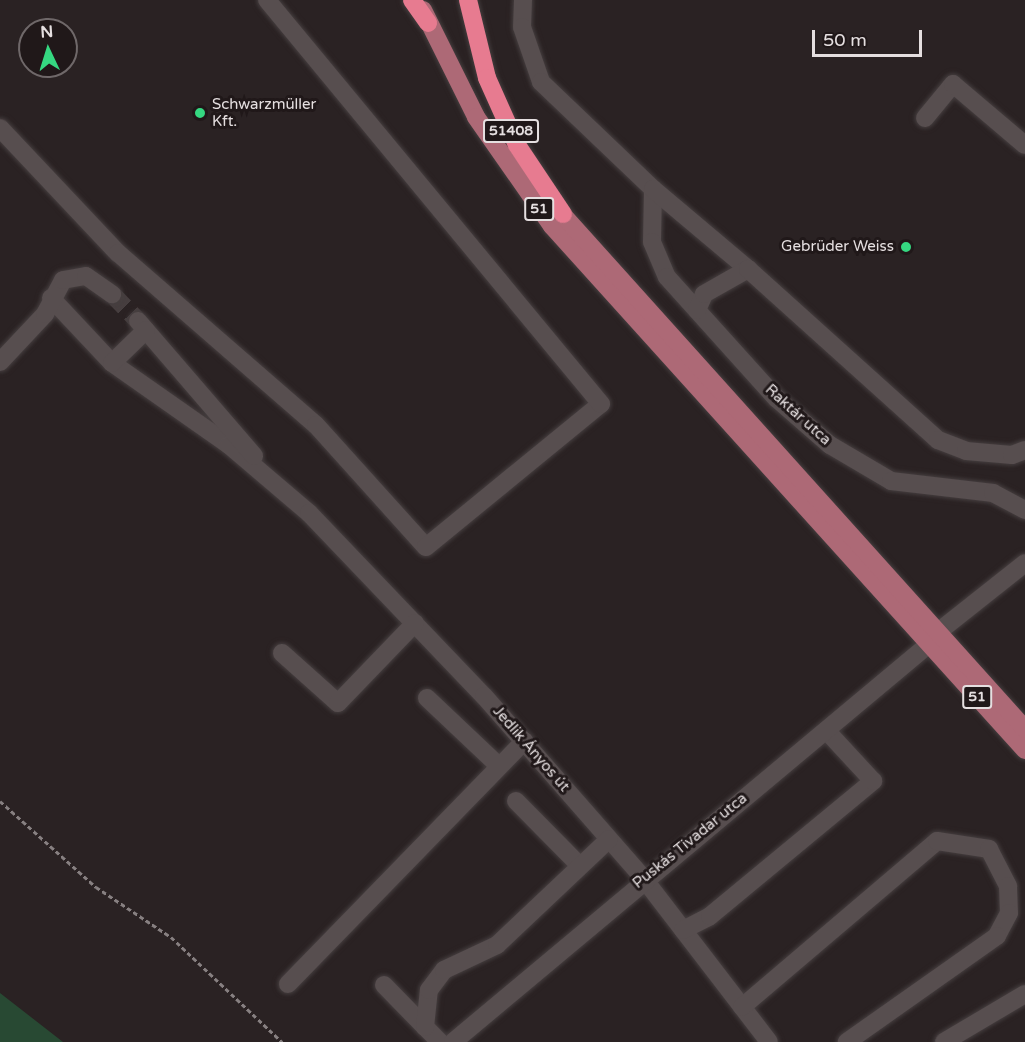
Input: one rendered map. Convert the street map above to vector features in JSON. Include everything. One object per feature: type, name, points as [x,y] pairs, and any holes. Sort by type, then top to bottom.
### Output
[{"type":"highway","points":[[412,0],[428,23]]},
{"type":"highway","name":"51408","points":[[468,0],[491,88],[517,145],[563,214]]},
{"type":"main road","name":"51","points":[[420,0],[428,23],[476,117],[552,226],[934,638],[1025,729]]},
{"type":"main road","name":"51","points":[[432,0],[488,116],[514,157],[934,638],[1025,750]]},
{"type":"street","points":[[0,128],[118,254],[316,425],[426,547],[601,404],[267,0]]},
{"type":"street","points":[[523,0],[522,27],[541,82],[653,189],[748,269],[938,440],[966,451],[1011,455],[1025,450]]},
{"type":"street","points":[[925,118],[953,84],[1025,145]]},
{"type":"street","name":"Raktár utca","points":[[653,189],[652,242],[667,277],[777,399],[830,445],[891,481],[993,493],[1025,510]]},
{"type":"street","points":[[697,310],[704,294],[748,269]]},
{"type":"street","points":[[0,362],[45,314],[51,298],[63,280],[74,276],[95,280],[112,294]]},
{"type":"street","points":[[51,298],[112,363],[269,477]]},
{"type":"street","points":[[112,363],[142,326],[269,477]]},
{"type":"street","name":"Jedlik Ányos út","points":[[269,477],[415,623],[524,741],[644,879],[769,1042]]},
{"type":"street","name":"Puskás Tivadar utca","points":[[453,1042],[644,879],[1025,563]]},
{"type":"street","points":[[282,653],[338,703],[415,623]]},
{"type":"street","points":[[427,698],[499,766]]},
{"type":"street","points":[[683,930],[711,916],[873,781],[826,730]]},
{"type":"street","points":[[288,984],[524,741]]},
{"type":"street","points":[[516,801],[580,866]]},
{"type":"street","points":[[425,1027],[429,990],[444,970],[497,945],[609,838]]},
{"type":"street","points":[[742,1007],[937,841],[989,849],[1008,886],[1009,913],[997,936],[847,1042]]},
{"type":"street","points":[[384,985],[440,1042]]},
{"type":"street","points":[[944,1042],[1025,994]]},
{"type":"path","points":[[0,801],[96,887],[171,937],[282,1042]]},
{"type":"green space","points":[[0,993],[63,1042],[0,1042]]},
{"type":"tunnel","points":[[112,294],[138,321]]},
{"type":"place","name":"Schwarzmüller Kft.","points":[[200,113]]},
{"type":"place","name":"Gebrüder Weiss","points":[[906,247]]}]
